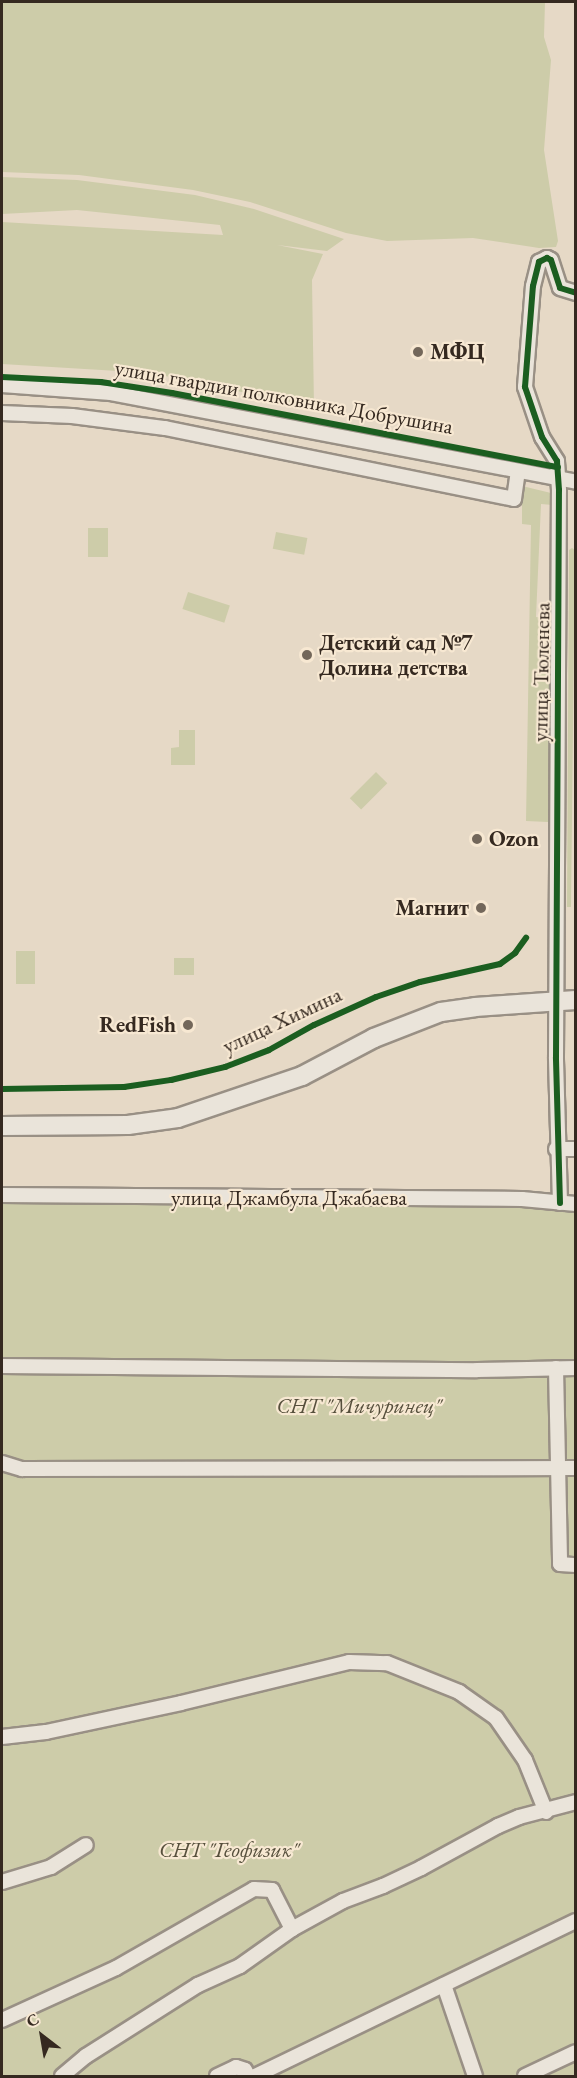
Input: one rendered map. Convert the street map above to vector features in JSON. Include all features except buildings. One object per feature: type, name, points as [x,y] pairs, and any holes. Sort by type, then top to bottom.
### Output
[{"type":"street","name":"улица Тюленева","points":[[560,1203],[556,1149],[561,529],[559,478],[557,461],[542,437],[525,387],[533,286],[539,262],[551,260],[560,288],[576,293]]},
{"type":"street","name":"улица гвардии полковника Добрушина","points":[[2,385],[111,393],[576,482]]},
{"type":"street","points":[[2,413],[72,417],[165,428],[513,499],[518,471]]},
{"type":"street","points":[[2,1126],[128,1125],[178,1118],[302,1076],[374,1038],[441,1012],[475,1007],[576,1000]]},
{"type":"street","points":[[556,1149],[576,1149]]},
{"type":"street","name":"улица Джамбула Джабаева","points":[[2,1195],[483,1199],[576,1204]]},
{"type":"street","points":[[2,1366],[576,1368]]},
{"type":"street","points":[[556,1368],[556,1468],[560,1564],[576,1565]]},
{"type":"street","points":[[2,1463],[22,1468],[576,1468]]},
{"type":"street","points":[[2,1737],[46,1732],[181,1703],[349,1662],[387,1662],[459,1692],[496,1718],[525,1760],[546,1812]]},
{"type":"street","points":[[62,2076],[86,2056],[198,1985],[240,1966],[292,1929],[342,1901],[383,1886],[421,1868],[519,1817],[546,1812],[576,1802]]},
{"type":"street","points":[[2,1882],[51,1867],[86,1845]]},
{"type":"street","points":[[2,2020],[116,1968],[254,1890],[272,1890],[292,1929]]},
{"type":"street","points":[[255,2076],[576,1921]]},
{"type":"street","points":[[444,1984],[475,2076]]},
{"type":"street","points":[[525,2076],[576,2052]]},
{"type":"street","points":[[217,2076],[236,2067],[245,2070],[248,2076]]},
{"type":"green space","points":[[2,2],[545,2],[544,37],[551,60],[544,150],[558,241],[556,247],[539,248],[473,238],[387,241],[346,233],[250,202],[193,190],[79,175],[2,172]]},
{"type":"green space","points":[[2,177],[77,180],[195,195],[254,209],[344,239],[327,251],[277,245],[323,254],[312,280],[314,407],[151,373],[2,364],[2,222],[223,235],[220,225],[77,210],[2,214]]},
{"type":"green space","points":[[522,486],[551,493],[553,505],[541,504],[536,617],[546,618],[551,653],[548,822],[526,821],[531,525],[522,524]]},
{"type":"green space","points":[[88,528],[108,528],[108,557],[88,557]]},
{"type":"green space","points":[[276,532],[307,538],[304,555],[273,549]]},
{"type":"green space","points":[[572,548],[575,550],[571,907],[567,907],[569,550]]},
{"type":"green space","points":[[188,592],[230,606],[224,623],[182,609]]},
{"type":"green space","points":[[179,730],[195,730],[195,765],[171,765],[171,748],[179,747]]},
{"type":"green space","points":[[376,772],[387,783],[361,809],[350,798]]},
{"type":"green space","points":[[16,951],[35,951],[35,984],[16,984]]},
{"type":"green space","points":[[174,958],[194,958],[194,975],[174,975]]},
{"type":"green space","points":[[2,1189],[380,1191],[575,1199],[575,2076],[2,2076]]},
{"type":"cycle path","points":[[560,1203],[556,1057],[559,490],[557,461],[542,437],[525,387],[533,286],[539,262],[547,258],[551,260],[560,288],[576,293]]},
{"type":"cycle path","points":[[2,377],[101,382],[172,393],[558,467]]},
{"type":"cycle path","name":"улица Химина","points":[[2,1089],[124,1087],[171,1080],[225,1067],[269,1050],[314,1025],[376,997],[420,982],[500,964],[515,953],[526,938]]},
{"type":"place","name":"МФЦ","points":[[418,352]]},
{"type":"place","name":"Детский сад №7 Долина детства","points":[[307,655]]},
{"type":"place","name":"Ozon","points":[[477,839]]},
{"type":"place","name":"Магнит","points":[[481,908]]},
{"type":"place","name":"RedFish","points":[[188,1025]]},
{"type":"park label","name":"СНТ \"Мичуринец\"","points":[[359,1406]]},
{"type":"park label","name":"СНТ \"Геофизик\"","points":[[229,1850]]}]
